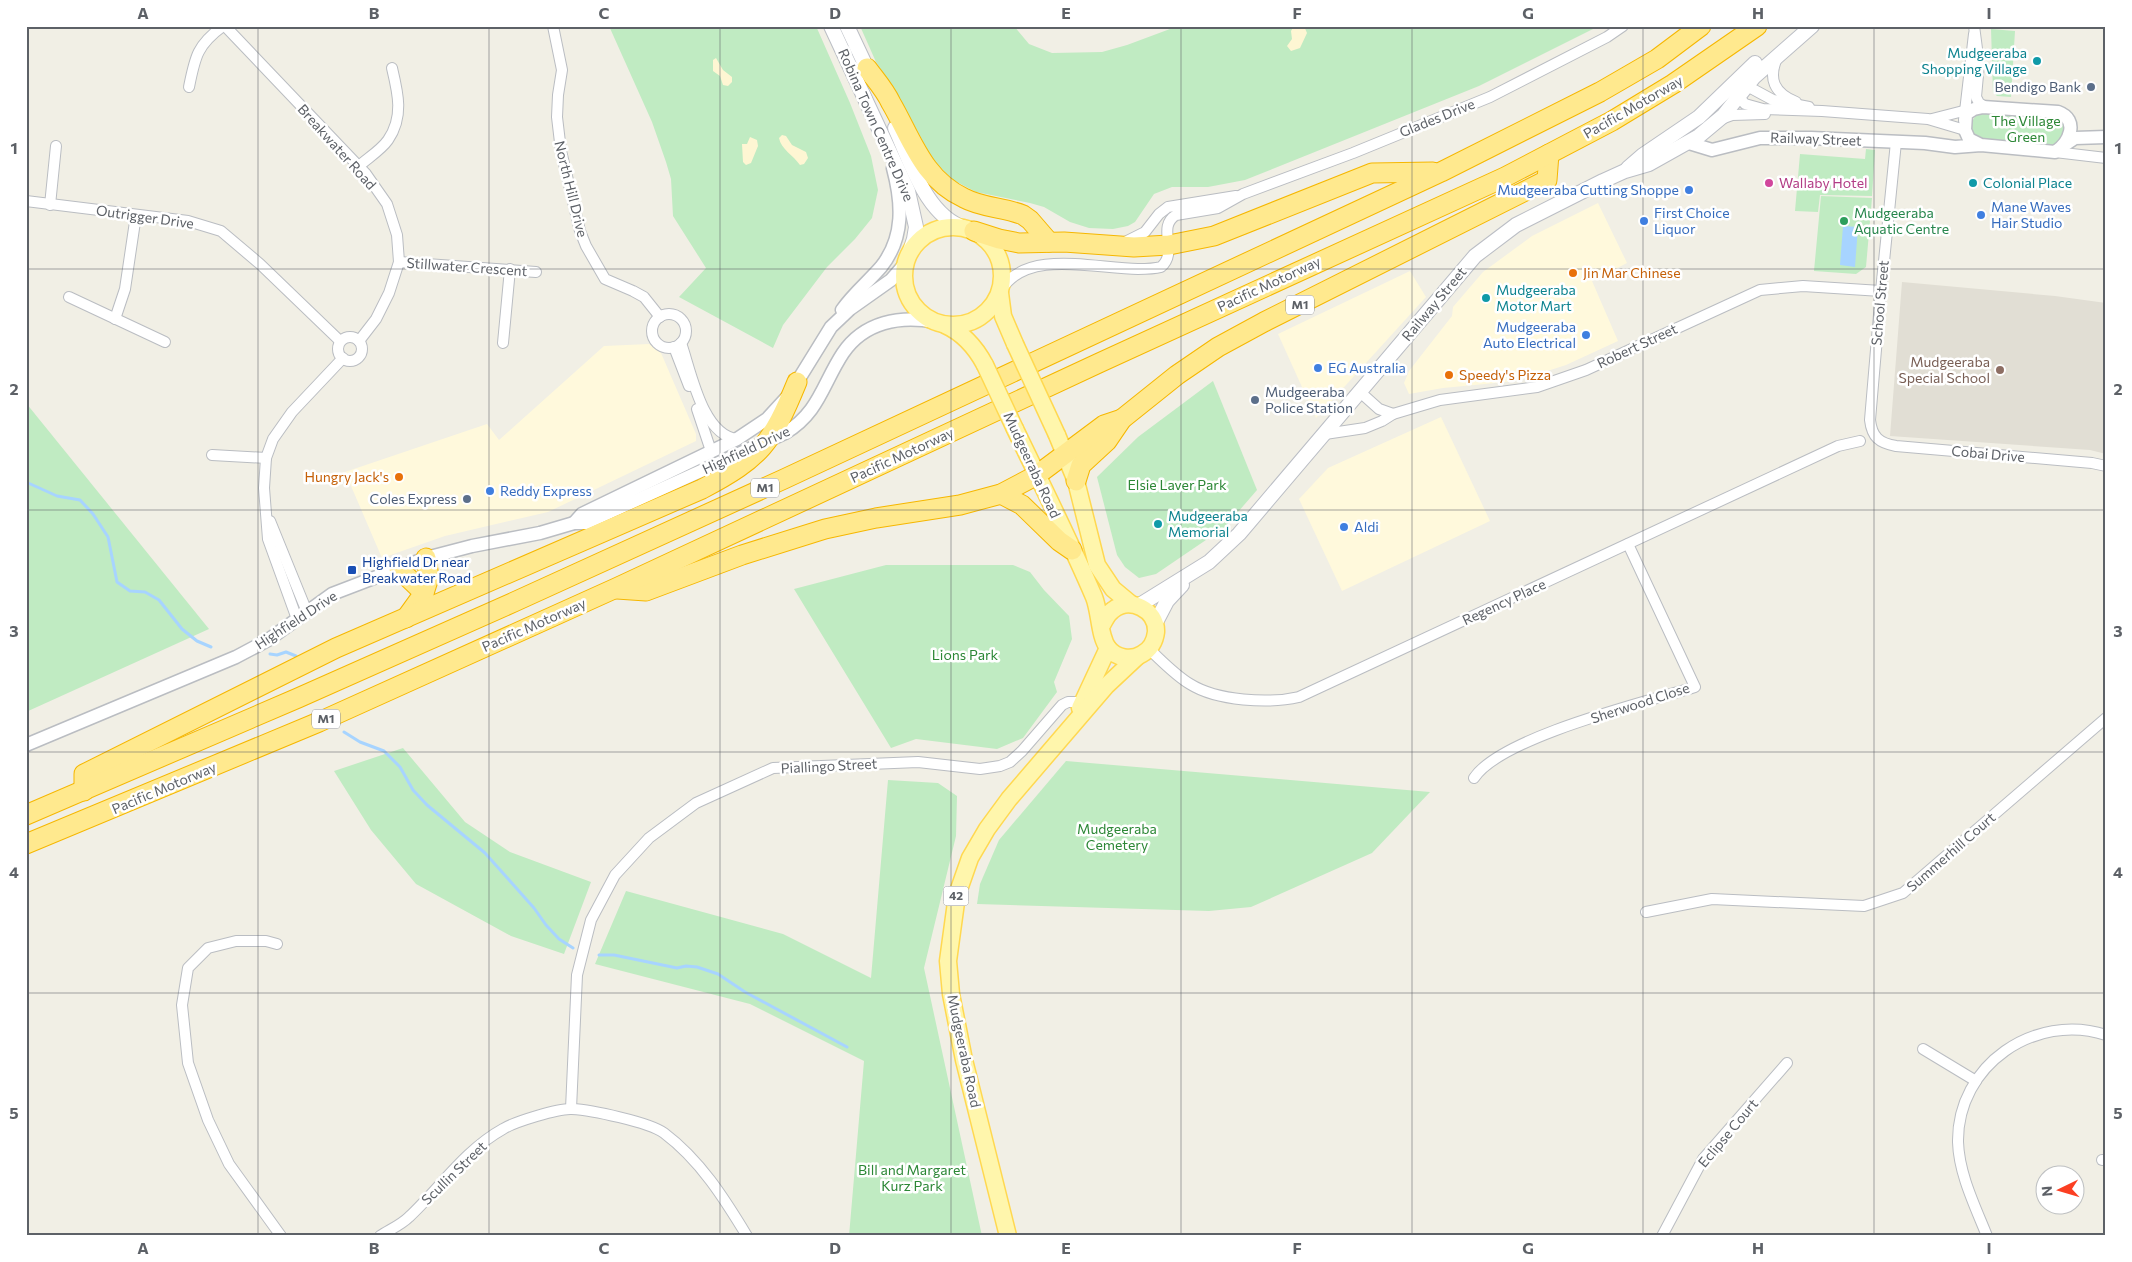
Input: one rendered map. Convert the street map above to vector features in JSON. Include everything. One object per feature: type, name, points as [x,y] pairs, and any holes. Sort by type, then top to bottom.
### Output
[{"type":"highway","name":"Pacific Motorway","points":[[34,811],[84,791],[505,606],[775,483],[1441,172],[1600,92],[1657,59],[1701,26]]},
{"type":"highway","name":"Pacific Motorway","points":[[30,843],[310,726],[616,588],[1549,154],[1673,84],[1758,26]]},
{"type":"highway","points":[[867,68],[891,101],[918,156],[936,179],[967,200],[1023,215],[1030,220],[1049,242]]},
{"type":"highway","name":"M1","points":[[1076,481],[1081,465],[1107,441],[1122,419],[1198,360],[1242,333],[1547,180],[1549,154]]},
{"type":"highway","name":"M1","points":[[970,229],[1008,241],[1112,246],[1169,245],[1214,236],[1372,173],[1441,172]]},
{"type":"highway","name":"M1","points":[[84,791],[84,774],[336,648],[702,488],[743,466],[769,440],[797,382]]},
{"type":"highway","name":"M1","points":[[616,588],[646,591],[742,555],[825,529],[876,518],[960,505],[1001,494],[1037,475],[1104,425],[1122,419]]},
{"type":"highway","points":[[1001,494],[1022,505],[1059,541],[1072,550]]},
{"type":"highway","points":[[406,619],[424,593],[429,577],[426,558]]},
{"type":"highway","points":[[399,569],[424,593]]},
{"type":"main road","name":"Robina Town Centre Drive","points":[[831,26],[906,184],[914,213],[915,234],[907,259]]},
{"type":"main road","name":"Robina Town Centre Drive","points":[[847,26],[932,204],[949,221],[970,229]]},
{"type":"main road","points":[[1740,88],[1798,26]]},
{"type":"main road","points":[[1740,88],[1812,26]]},
{"type":"main road","name":"Railway Street","points":[[1135,605],[1209,562],[1239,534],[1440,296],[1484,248],[1516,225],[1625,171],[1649,164],[1689,142],[1719,120],[1740,88]]},
{"type":"main road","name":"Railway Street","points":[[1625,171],[1643,155],[1740,88]]},
{"type":"main road","points":[[949,227],[970,229],[990,242],[999,258],[1003,278],[1000,292],[990,309],[976,320],[956,325],[937,322],[918,311],[908,294],[904,282],[907,259],[918,241],[933,231],[949,227]]},
{"type":"main road","name":"Mudgeeraba Road","points":[[1000,292],[1003,316],[1076,481],[1097,565],[1113,589],[1135,605]]},
{"type":"main road","name":"Mudgeeraba Road","points":[[937,322],[965,338],[986,365],[1095,600],[1102,625]]},
{"type":"main road","name":"Railway Street","points":[[1155,624],[1167,601],[1197,570]]},
{"type":"main road","points":[[1122,605],[1135,605],[1146,610],[1155,624],[1156,632],[1143,653],[1121,657],[1108,648],[1104,640],[1102,625],[1114,609],[1122,605]]},
{"type":"main road","name":"Mudgeeraba Road","points":[[1075,722],[1082,702],[1108,648]]},
{"type":"main road","name":"Mudgeeraba Road","points":[[1008,1236],[956,1023],[948,961],[951,927],[960,886],[970,858],[987,829],[1010,799],[1106,686],[1143,653]]},
{"type":"street","points":[[189,87],[195,58],[209,36],[224,26]]},
{"type":"street","name":"Breakwater Road","points":[[224,26],[359,166],[387,204],[397,235],[399,262],[389,294],[376,318],[359,341],[362,348],[359,356],[352,360],[343,358],[292,412],[273,439],[266,458],[264,488],[266,511],[302,616]]},
{"type":"street","name":"North Hill Drive","points":[[553,26],[562,70],[558,94],[557,129],[583,239],[593,261],[605,279],[633,290],[644,297],[660,317]]},
{"type":"street","name":"Glades Drive","points":[[1169,245],[1167,225],[1174,216],[1214,209],[1243,194],[1490,97],[1607,37],[1623,26]]},
{"type":"street","points":[[1946,144],[1970,118],[1980,103],[1976,97],[1979,64],[1974,30]]},
{"type":"street","points":[[1970,118],[1974,30]]},
{"type":"street","name":"Railway Street","points":[[1780,53],[1772,74],[1777,88],[1789,98],[1817,109]]},
{"type":"street","points":[[359,166],[388,140],[398,120],[399,97],[392,68]]},
{"type":"street","name":"Railway Street","points":[[1740,88],[1774,100],[1817,109],[1928,120],[2058,112],[2079,127],[2104,136]]},
{"type":"street","name":"Railway Street","points":[[1740,88],[1745,104],[1763,109],[1799,111]]},
{"type":"street","name":"Railway Street","points":[[1719,120],[1732,115],[1817,109]]},
{"type":"street","points":[[2066,144],[2071,132],[2067,117]]},
{"type":"street","name":"Railway Street","points":[[1928,120],[1970,118]]},
{"type":"street","name":"Railway Street","points":[[1970,118],[1970,141],[1981,145]]},
{"type":"street","name":"Railway Street","points":[[2055,152],[2075,138],[2104,136]]},
{"type":"street","name":"Railway Street","points":[[1689,142],[1712,150],[1753,139],[1779,137],[1807,138],[1946,144],[1955,147],[1981,145],[2106,158]]},
{"type":"street","points":[[831,327],[849,300],[887,259],[897,236],[900,204],[886,142]]},
{"type":"street","name":"School Street","points":[[1873,434],[1870,420],[1880,291],[1896,142]]},
{"type":"street","points":[[50,205],[56,146]]},
{"type":"street","name":"Glades Drive","points":[[1112,246],[1142,234],[1160,212],[1171,206],[1243,194]]},
{"type":"street","name":"Outrigger Drive","points":[[26,200],[50,205],[188,221],[221,231],[260,264],[340,341]]},
{"type":"street","points":[[115,319],[125,289],[136,215]]},
{"type":"street","points":[[1000,292],[1010,279],[1020,272],[1044,264],[1127,269],[1157,268],[1168,259],[1169,245]]},
{"type":"street","name":"Highfield Drive","points":[[574,523],[582,514],[738,439],[773,414],[797,382],[831,327],[850,309],[886,284],[907,259]]},
{"type":"street","name":"Stillwater Crescent","points":[[399,262],[536,272]]},
{"type":"street","points":[[503,343],[510,270]]},
{"type":"street","name":"Robert Street","points":[[1325,434],[1365,428],[1393,414],[1440,400],[1520,390],[1558,381],[1760,290],[1803,286],[1880,291]]},
{"type":"street","points":[[69,297],[165,342]]},
{"type":"street","points":[[673,315],[682,322],[686,333],[678,345],[666,348],[660,346],[653,336],[652,327],[660,317],[673,315]]},
{"type":"street","name":"Highfield Drive","points":[[26,745],[236,657],[268,640],[332,594],[426,558],[472,546],[540,533],[574,523],[586,523],[769,440],[790,430],[809,414],[843,354],[860,336],[874,326],[894,320],[910,318],[937,322]]},
{"type":"street","points":[[343,358],[338,348],[340,341],[350,336],[359,341]]},
{"type":"street","points":[[678,345],[710,422],[722,434],[738,439]]},
{"type":"street","points":[[678,345],[711,451],[730,458]]},
{"type":"street","points":[[1360,392],[1380,409],[1393,414]]},
{"type":"street","name":"Cobai Drive","points":[[1873,434],[1880,441],[1896,446],[2092,463],[2106,466]]},
{"type":"street","name":"Regency Place","points":[[1143,653],[1189,684],[1211,694],[1250,699],[1290,699],[1309,693],[1838,446],[1860,441]]},
{"type":"street","points":[[212,455],[266,458]]},
{"type":"street","name":"Sherwood Close","points":[[1474,778],[1480,769],[1496,756],[1540,736],[1696,687],[1628,544]]},
{"type":"street","name":"Piallingo Street","points":[[570,1109],[577,975],[592,920],[615,875],[649,838],[696,803],[773,768],[918,762],[980,769],[1000,766],[1010,762],[1022,751],[1062,705],[1068,702],[1082,702]]},
{"type":"street","name":"Summerhill Court","points":[[1646,912],[1712,899],[1864,906],[1903,893],[2106,718]]},
{"type":"street","points":[[277,944],[266,941],[236,941],[208,948],[188,968],[182,1005],[188,1063],[208,1120],[229,1164],[281,1236]]},
{"type":"street","points":[[1987,1236],[1964,1175],[1958,1142],[1963,1109],[1976,1081],[1997,1056],[2032,1036],[2067,1029],[2093,1031],[2106,1035]]},
{"type":"street","points":[[1923,1049],[1976,1081]]},
{"type":"street","name":"Eclipse Court","points":[[1662,1236],[1703,1159],[1787,1063]]},
{"type":"street","name":"Scullin Street","points":[[380,1236],[408,1219],[468,1156],[503,1128],[536,1117],[570,1109],[616,1116],[662,1132],[696,1162],[723,1197],[747,1236]]},
{"type":"shaded area","points":[[1598,203],[1627,263],[1592,281],[1618,341],[1566,365],[1516,381],[1443,388],[1409,394],[1404,383],[1409,371],[1452,316],[1453,307],[1483,272],[1532,236]]},
{"type":"shaded area","points":[[1410,271],[1426,297],[1316,418],[1278,334]]},
{"type":"shaded area","name":"Mudgeeraba Special School","points":[[1902,282],[2055,296],[2106,303],[2106,454],[2090,450],[1890,436]]},
{"type":"shaded area","points":[[649,344],[661,353],[696,434],[696,441],[548,512],[445,536],[382,558],[345,472],[487,424],[499,440],[604,346]]},
{"type":"shaded area","points":[[1441,417],[1490,521],[1342,591],[1299,499],[1328,468]]},
{"type":"green space","points":[[609,26],[816,26],[871,156],[878,190],[872,218],[855,239],[827,267],[783,325],[773,348],[679,297],[706,268],[673,216],[671,179],[666,162],[652,122]]},
{"type":"green space","points":[[860,26],[1014,26],[1029,44],[1052,53],[1102,52],[1178,26],[1599,26],[1479,86],[1245,180],[1208,187],[1172,187],[1154,194],[1135,222],[1128,226],[1113,229],[1089,228],[1070,222],[1044,207],[976,192],[953,180],[933,160],[899,97],[876,62]]},
{"type":"green space","points":[[1991,29],[2015,31],[2011,97],[1997,96],[1993,92]]},
{"type":"green space","name":"The Village Green","points":[[1978,112],[2057,116],[2063,123],[2064,134],[2055,146],[1983,143],[1972,133],[1971,123]]},
{"type":"green space","points":[[1866,149],[1875,150],[1872,196],[1820,195],[1818,212],[1795,211],[1800,154],[1865,159]]},
{"type":"green space","name":"Mudgeeraba Aquatic Centre","points":[[1821,196],[1872,198],[1866,267],[1856,274],[1814,271]]},
{"type":"green space","name":"Elsie Laver Park","points":[[1213,381],[1257,490],[1225,527],[1156,574],[1139,578],[1125,567],[1117,555],[1097,477],[1138,437]]},
{"type":"green space","points":[[26,403],[209,629],[26,712]]},
{"type":"green space","name":"Lions Park","points":[[886,565],[1013,565],[1030,572],[1069,616],[1072,639],[1054,682],[1057,692],[1023,738],[997,749],[916,739],[891,748],[794,589]]},
{"type":"green space","points":[[403,748],[465,822],[510,852],[591,882],[564,954],[511,936],[416,884],[371,830],[334,771]]},
{"type":"green space","name":"Mudgeeraba Cemetery","points":[[1066,761],[1430,792],[1372,853],[1251,907],[1209,911],[977,904],[980,884],[999,840]]},
{"type":"green space","name":"Bill and Margaret Kurz Park","points":[[888,780],[938,783],[957,796],[956,836],[924,968],[982,1236],[849,1236],[864,1061],[750,1004],[595,964],[626,891],[783,934],[871,978]]},
{"type":"sand","points":[[1294,26],[1304,26],[1307,33],[1300,48],[1291,51],[1287,46],[1292,39],[1291,31]]},
{"type":"sand","points":[[716,58],[723,70],[732,77],[732,82],[728,86],[723,85],[720,76],[713,71],[713,60]]},
{"type":"sand","points":[[782,135],[786,136],[792,145],[806,152],[808,158],[804,164],[800,165],[782,145],[779,138]]},
{"type":"sand","points":[[750,137],[757,140],[758,146],[751,163],[746,165],[743,162],[742,144],[747,144]]},
{"type":"water","points":[[1843,226],[1858,227],[1855,267],[1840,265]]},
{"type":"waterway","points":[[26,482],[57,496],[80,500],[93,514],[108,537],[117,582],[130,591],[145,592],[159,600],[182,629],[197,641],[211,647]]},
{"type":"waterway","points":[[26,498],[26,515]]},
{"type":"waterway","points":[[270,654],[277,655],[286,652],[296,656]]},
{"type":"waterway","points":[[344,732],[360,742],[384,751],[400,767],[413,790],[427,805],[485,853],[534,908],[546,925],[559,939],[573,948]]},
{"type":"waterway","points":[[599,955],[614,955],[677,968],[686,966],[697,967],[718,974],[745,992],[847,1047]]},
{"type":"place","name":"Mudgeeraba Shopping Village","points":[[2037,61]]},
{"type":"place","name":"Bendigo Bank","points":[[2091,87]]},
{"type":"place","name":"Wallaby Hotel","points":[[1769,183]]},
{"type":"place","name":"Colonial Place","points":[[1973,183]]},
{"type":"place","name":"Mudgeeraba Cutting Shoppe","points":[[1689,190]]},
{"type":"place","name":"Mane Waves Hair Studio","points":[[1981,215]]},
{"type":"place","name":"First Choice Liquor","points":[[1644,221]]},
{"type":"place","name":"Mudgeeraba Aquatic Centre","points":[[1844,221]]},
{"type":"place","name":"Jin Mar Chinese","points":[[1573,273]]},
{"type":"place","name":"Mudgeeraba Motor Mart","points":[[1486,298]]},
{"type":"place","name":"Mudgeeraba Auto Electrical","points":[[1586,335]]},
{"type":"place","name":"EG Australia","points":[[1318,368]]},
{"type":"place","name":"Mudgeeraba Special School","points":[[2000,370]]},
{"type":"place","name":"Speedy's Pizza","points":[[1449,375]]},
{"type":"place","name":"Mudgeeraba Police Station","points":[[1255,400]]},
{"type":"place","name":"Hungry Jack's","points":[[399,477]]},
{"type":"place","name":"Reddy Express","points":[[490,491]]},
{"type":"place","name":"Coles Express","points":[[467,499]]},
{"type":"place","name":"Mudgeeraba Memorial","points":[[1158,524]]},
{"type":"place","name":"Aldi","points":[[1344,527]]},
{"type":"place","name":"Highfield Dr near Breakwater Road","points":[[352,570]]}]
